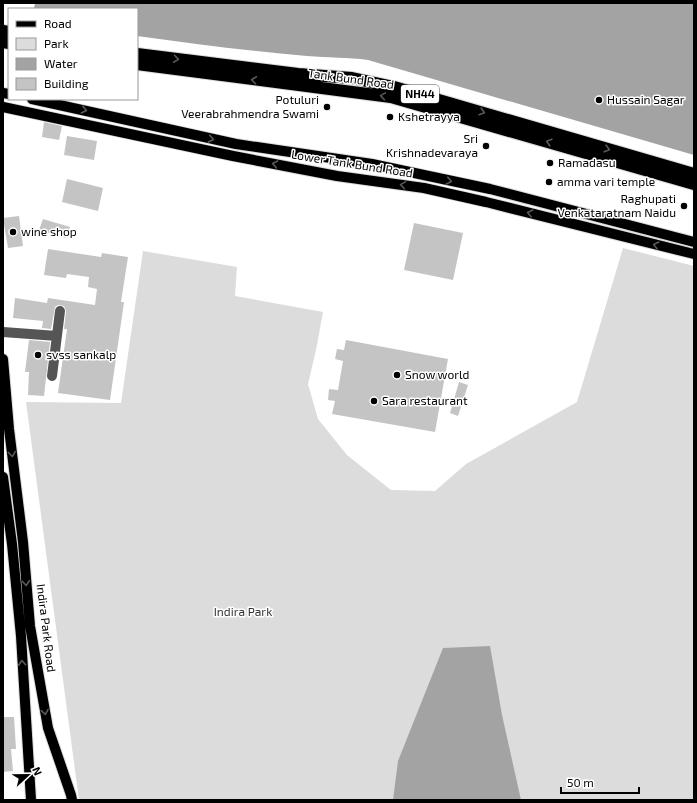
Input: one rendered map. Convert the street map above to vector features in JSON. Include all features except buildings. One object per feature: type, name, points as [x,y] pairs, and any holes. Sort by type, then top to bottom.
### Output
[{"type":"highway","name":"NH44","points":[[138,54],[298,74],[352,78],[387,85],[694,174]]},
{"type":"highway","name":"Tank Bund Road","points":[[138,64],[391,97],[694,184]]},
{"type":"main road","name":"Lower Tank Bund Road","points":[[37,100],[236,144],[372,164],[490,189],[694,242]]},
{"type":"main road","name":"Lower Tank Bund Road","points":[[3,107],[233,156],[338,176],[424,188],[479,200],[694,254]]},
{"type":"main road","name":"Indira Park Road","points":[[3,359],[9,429],[23,542],[30,626],[48,728],[71,798]]},
{"type":"main road","name":"Indira Park Road","points":[[3,477],[12,544],[21,636],[31,800]]},
{"type":"main road","points":[[30,787],[37,800]]},
{"type":"street","points":[[52,376],[60,311]]},
{"type":"street","points":[[3,332],[57,336]]},
{"type":"green space","name":"Indira Park","points":[[623,248],[694,266],[694,800],[79,800],[26,402],[121,403],[143,251],[237,267],[235,296],[323,312],[308,384],[318,419],[347,455],[391,490],[435,491],[466,464],[577,402]]},
{"type":"water","name":"Hussain Sagar","points":[[35,3],[694,3],[694,155],[368,60],[264,52],[138,36],[138,8],[34,8]]},
{"type":"water","points":[[490,646],[502,715],[521,800],[393,800],[398,761],[443,648]]},
{"type":"place","name":"Hussain Sagar","points":[[599,100]]},
{"type":"place","name":"Potuluri Veerabrahmendra Swami","points":[[327,107]]},
{"type":"place","name":"Kshetrayya","points":[[390,117]]},
{"type":"place","name":"Sri Krishnadevaraya","points":[[486,146]]},
{"type":"place","name":"Ramadasu","points":[[550,163]]},
{"type":"place","name":"amma vari temple","points":[[549,182]]},
{"type":"place","name":"Raghupati Venkataratnam Naidu","points":[[684,206]]},
{"type":"place","name":"wine shop","points":[[13,232]]},
{"type":"place","name":"svss sankalp","points":[[38,355]]},
{"type":"place","name":"Snow world","points":[[397,375]]},
{"type":"place","name":"Sara restaurant","points":[[374,401]]}]
